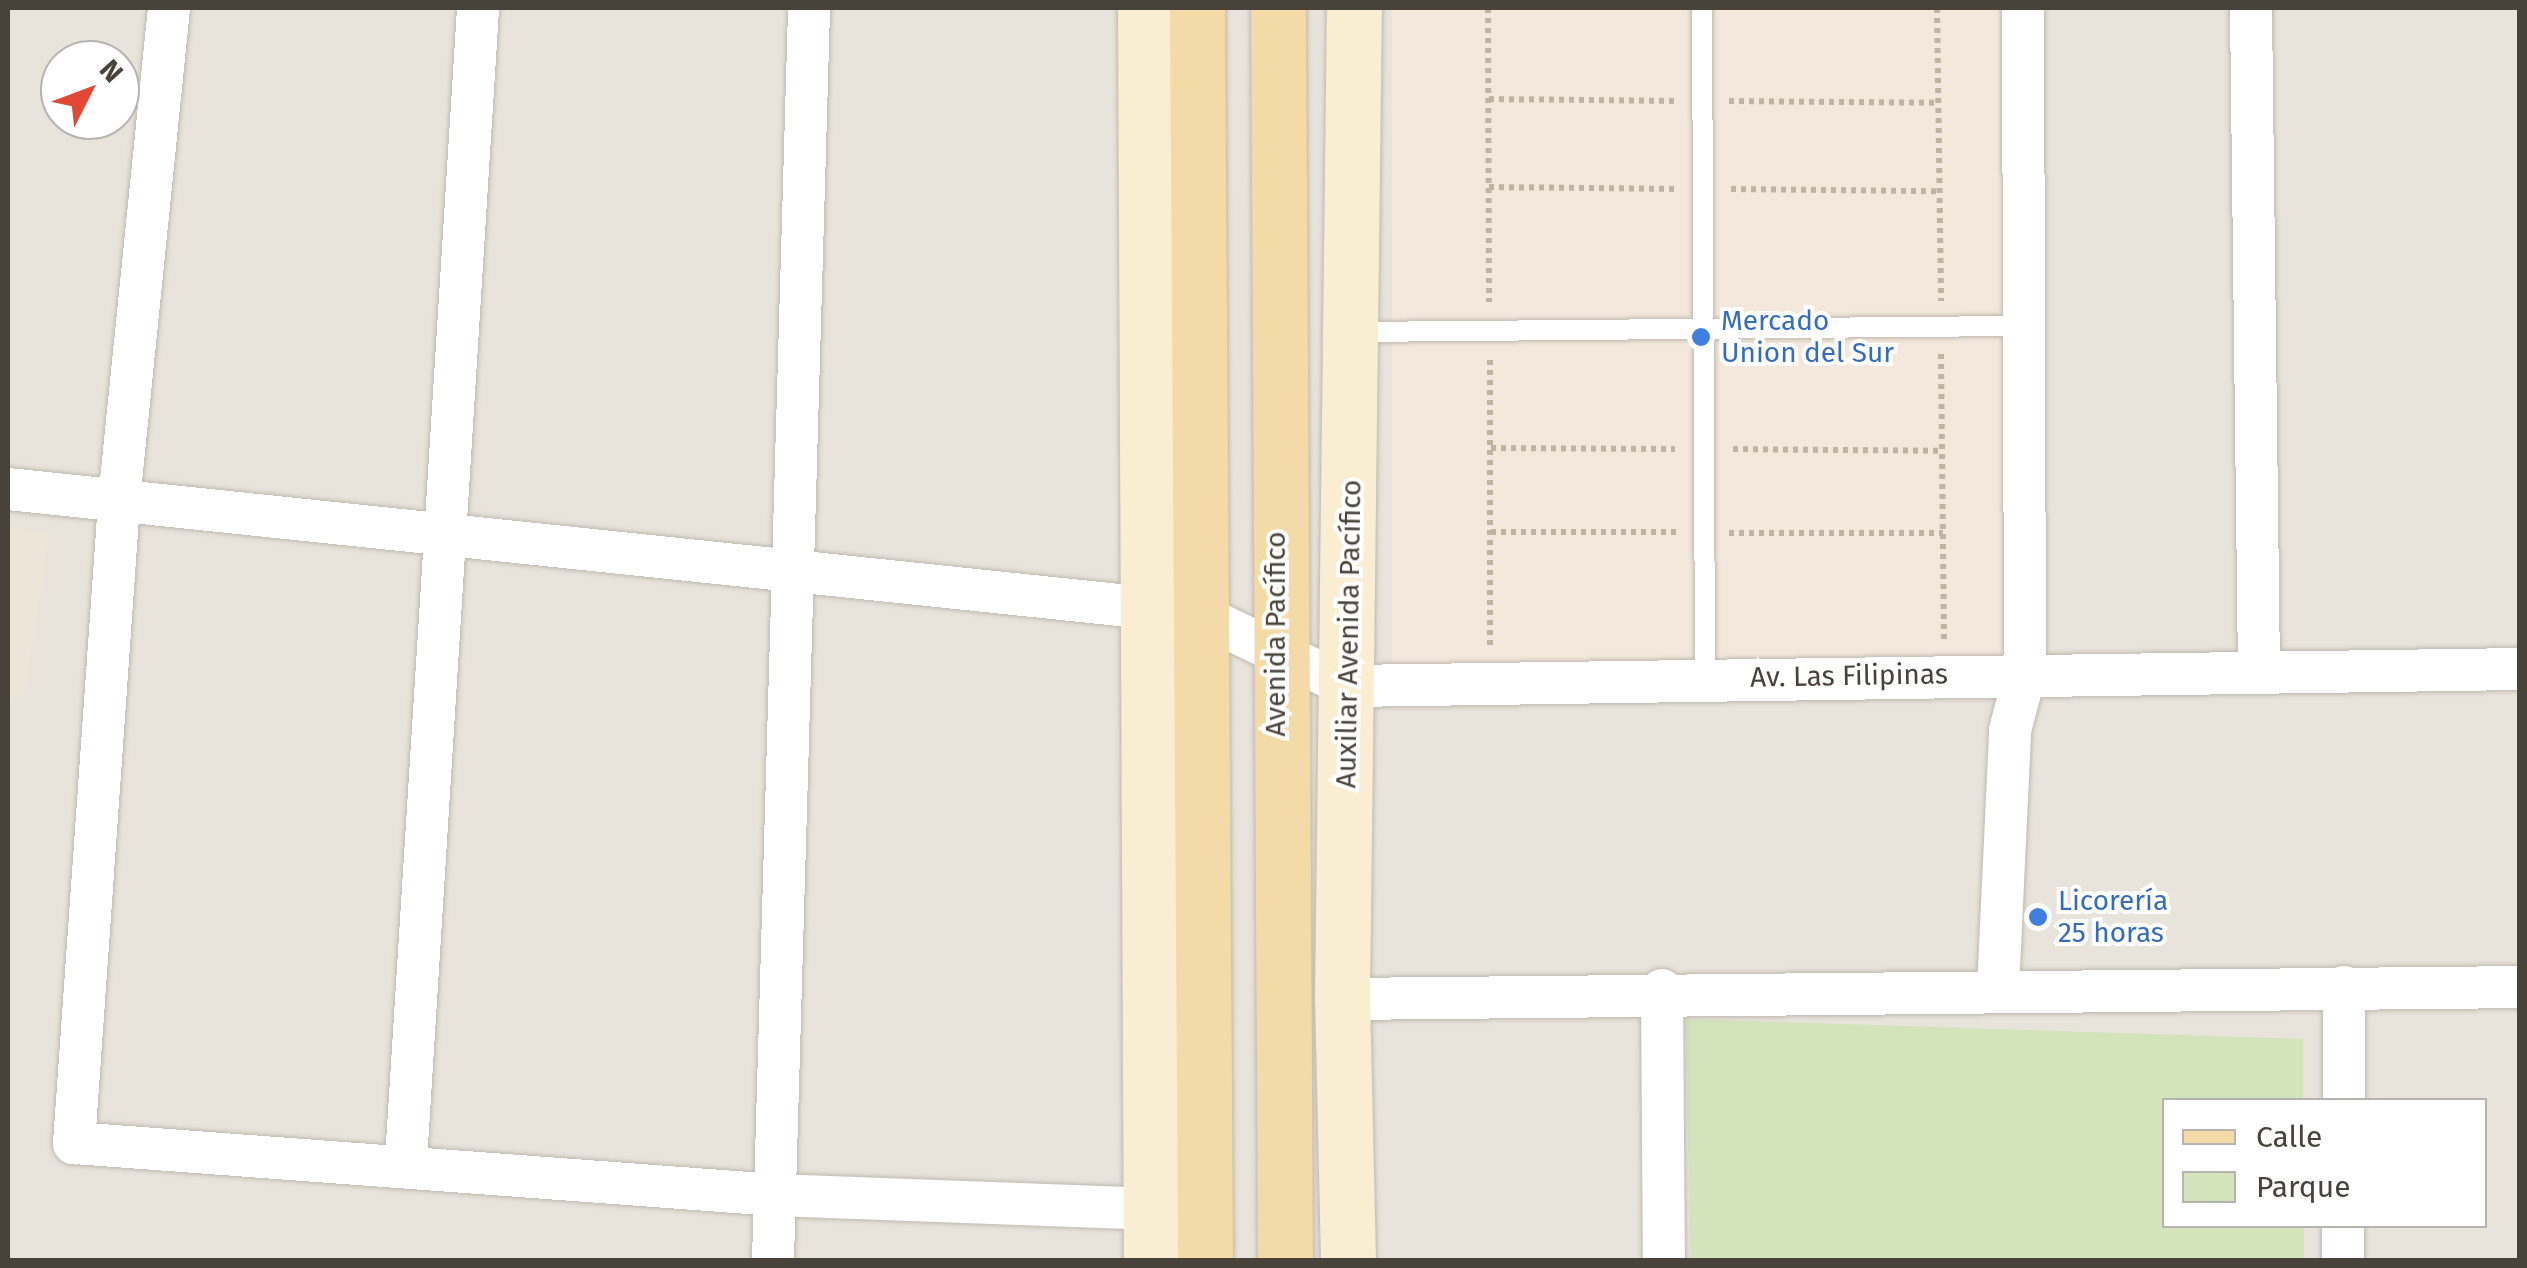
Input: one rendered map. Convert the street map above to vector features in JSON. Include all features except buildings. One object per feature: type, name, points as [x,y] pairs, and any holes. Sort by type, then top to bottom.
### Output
[{"type":"main road","points":[[1144,8],[1172,611],[1178,1235]]},
{"type":"main road","points":[[1172,611],[1197,8]]},
{"type":"main road","name":"Avenida Pacífico","points":[[1278,8],[1274,643],[1284,1260]]},
{"type":"main road","name":"Auxiliar Avenida Pacífico","points":[[1348,1260],[1342,999],[1354,332],[1354,8]]},
{"type":"street","points":[[168,8],[119,502],[74,1142],[406,1160],[1178,1235]]},
{"type":"street","points":[[406,1160],[478,8]]},
{"type":"street","points":[[773,1260],[796,578],[809,8]]},
{"type":"street","points":[[1998,989],[2010,730],[2025,674],[2023,8]]},
{"type":"street","points":[[2252,8],[2259,671]]},
{"type":"street","points":[[8,489],[796,578],[1172,611],[1274,643],[1348,686]]},
{"type":"street","name":"Av. Las Filipinas","points":[[1348,686],[1705,677],[2520,669]]},
{"type":"street","points":[[1342,999],[1662,990],[2520,987]]},
{"type":"street","points":[[2344,988],[2344,1098]]},
{"type":"street","points":[[1662,990],[1664,1260]]},
{"type":"street","points":[[2343,1228],[2343,1260]]},
{"type":"lane","points":[[1702,8],[1705,677]]},
{"type":"lane","points":[[1354,332],[2021,326]]},
{"type":"shaded area","points":[[8,8],[2519,8],[2519,1260],[8,1260]]},
{"type":"shaded area","name":"Mercado Union del Sur","points":[[1392,8],[2006,8],[2006,669],[1392,669]]},
{"type":"shaded area","points":[[8,528],[50,533],[23,699],[8,697]]},
{"type":"green space","points":[[1685,1019],[2303,1039],[2303,1098],[2162,1098],[2162,1228],[2304,1228],[2304,1260],[1691,1260]]},
{"type":"place","name":"Mercado Union del Sur","points":[[1701,337]]},
{"type":"place","name":"Licorería 25 horas","points":[[2038,917]]}]
